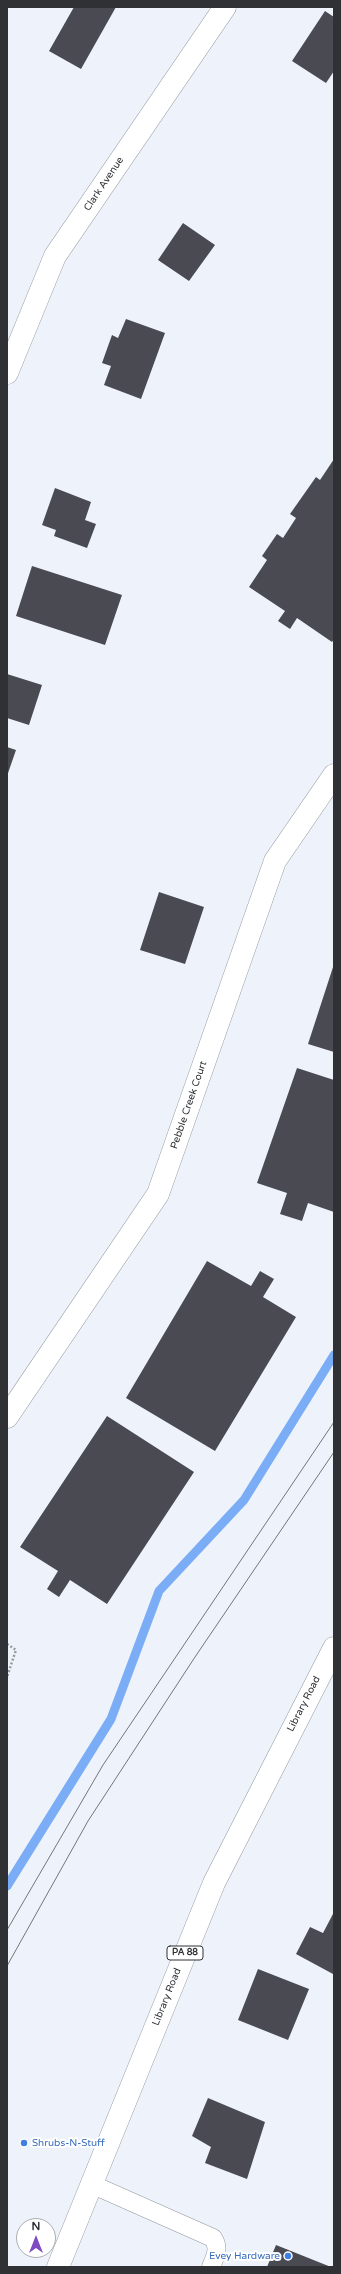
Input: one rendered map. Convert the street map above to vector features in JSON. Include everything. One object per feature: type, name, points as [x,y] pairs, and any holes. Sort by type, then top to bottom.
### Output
[{"type":"street","name":"Clark Avenue","points":[[8,367],[55,256],[225,7]]},
{"type":"street","name":"Pebble Creek Court","points":[[7,1416],[158,1194],[275,861],[334,775]]},
{"type":"street","name":"Library Road","points":[[58,2267],[214,1882],[334,1648]]},
{"type":"lane","points":[[91,2184],[213,2238],[217,2243],[217,2250],[211,2267]]},
{"type":"path","points":[[7,1644],[16,1650],[7,1677]]},
{"type":"building","points":[[74,7],[116,7],[81,69],[49,51]]},
{"type":"building","points":[[325,11],[334,17],[334,71],[326,83],[292,61]]},
{"type":"building","points":[[183,223],[215,245],[189,281],[158,260]]},
{"type":"building","points":[[126,319],[165,333],[141,399],[104,385],[111,366],[102,363],[112,335],[118,338]]},
{"type":"building","points":[[334,459],[334,639],[332,642],[297,618],[290,629],[278,621],[285,611],[249,587],[267,560],[262,556],[277,534],[283,538],[296,518],[290,514],[316,477],[320,480]]},
{"type":"building","points":[[55,488],[91,502],[85,520],[96,524],[87,548],[54,536],[56,530],[42,525]]},
{"type":"building","points":[[32,566],[122,595],[105,645],[16,616]]},
{"type":"building","points":[[7,674],[42,685],[29,725],[7,718]]},
{"type":"building","points":[[7,747],[16,750],[7,776]]},
{"type":"building","points":[[159,892],[204,907],[185,964],[140,950]]},
{"type":"building","points":[[334,964],[334,1052],[308,1044]]},
{"type":"building","points":[[297,1068],[334,1080],[334,1212],[308,1203],[302,1221],[280,1214],[287,1193],[257,1183]]},
{"type":"building","points":[[207,1261],[251,1286],[260,1271],[274,1279],[263,1297],[296,1317],[215,1451],[126,1398]]},
{"type":"building","points":[[107,1416],[194,1472],[107,1604],[70,1580],[59,1597],[47,1589],[58,1571],[20,1547]]},
{"type":"building","points":[[334,1912],[333,1974],[296,1954],[310,1927],[323,1933]]},
{"type":"building","points":[[258,1969],[309,1989],[288,2040],[238,2020]]},
{"type":"building","points":[[208,2098],[265,2122],[247,2179],[205,2163],[211,2147],[192,2136]]},
{"type":"building","name":"Evey Hardware","points":[[276,2245],[331,2267],[267,2267]]},
{"type":"waterway","points":[[7,1886],[111,1719],[159,1591],[244,1500],[334,1355]]},
{"type":"tram line","points":[[7,1930],[103,1765],[334,1422]]},
{"type":"tram line","points":[[7,1966],[88,1821],[195,1657],[334,1452]]},
{"type":"place","name":"Shrubs-N-Stuff","points":[[24,2143]]},
{"type":"place","name":"Evey Hardware","points":[[288,2256]]}]
